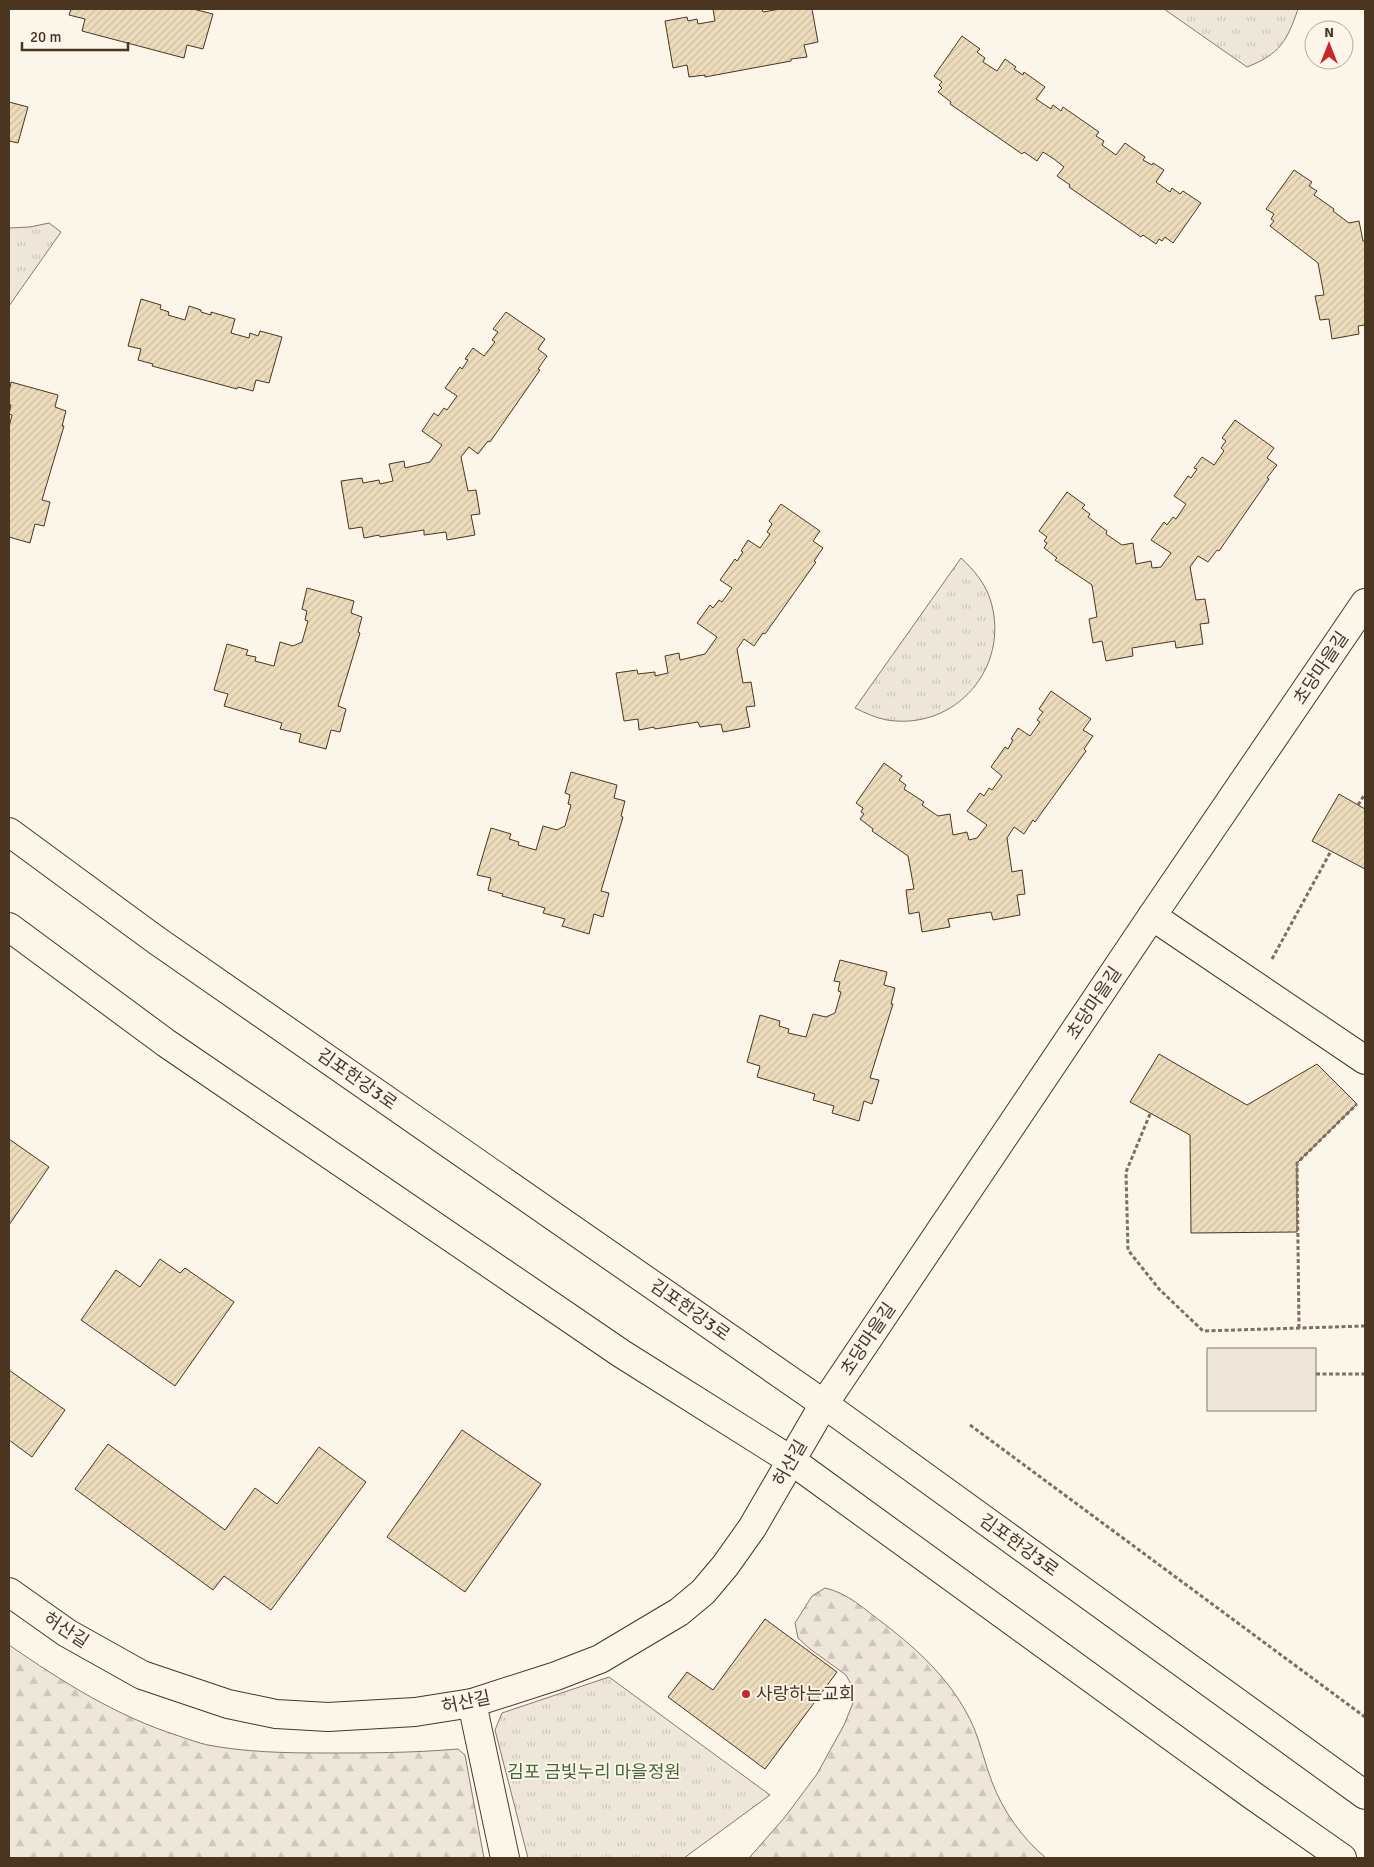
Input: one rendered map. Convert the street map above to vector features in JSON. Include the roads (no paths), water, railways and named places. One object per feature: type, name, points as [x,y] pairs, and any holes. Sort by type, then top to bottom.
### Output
[{"type":"street","name":"초당마을길","points":[[824,1404],[1152,916],[1365,604]]},
{"type":"street","name":"김포한강3로","points":[[9,832],[156,940],[824,1404],[1365,1795]]},
{"type":"street","points":[[1152,916],[1257,985],[1365,1060]]},
{"type":"street","points":[[9,927],[166,1043],[614,1349],[792,1461],[1252,1795],[1342,1858]]},
{"type":"street","name":"허산길","points":[[9,1592],[67,1633],[142,1675],[228,1704],[276,1714],[328,1717],[415,1712],[472,1704],[600,1659],[679,1612],[703,1592],[725,1566],[752,1528],[824,1404]]},
{"type":"street","points":[[472,1704],[505,1858]]},
{"type":"place","name":"사랑하는교회","points":[[746,1694]]},
{"type":"park label","name":"김포 금빛누리 마을정원","points":[[594,1772]]}]
